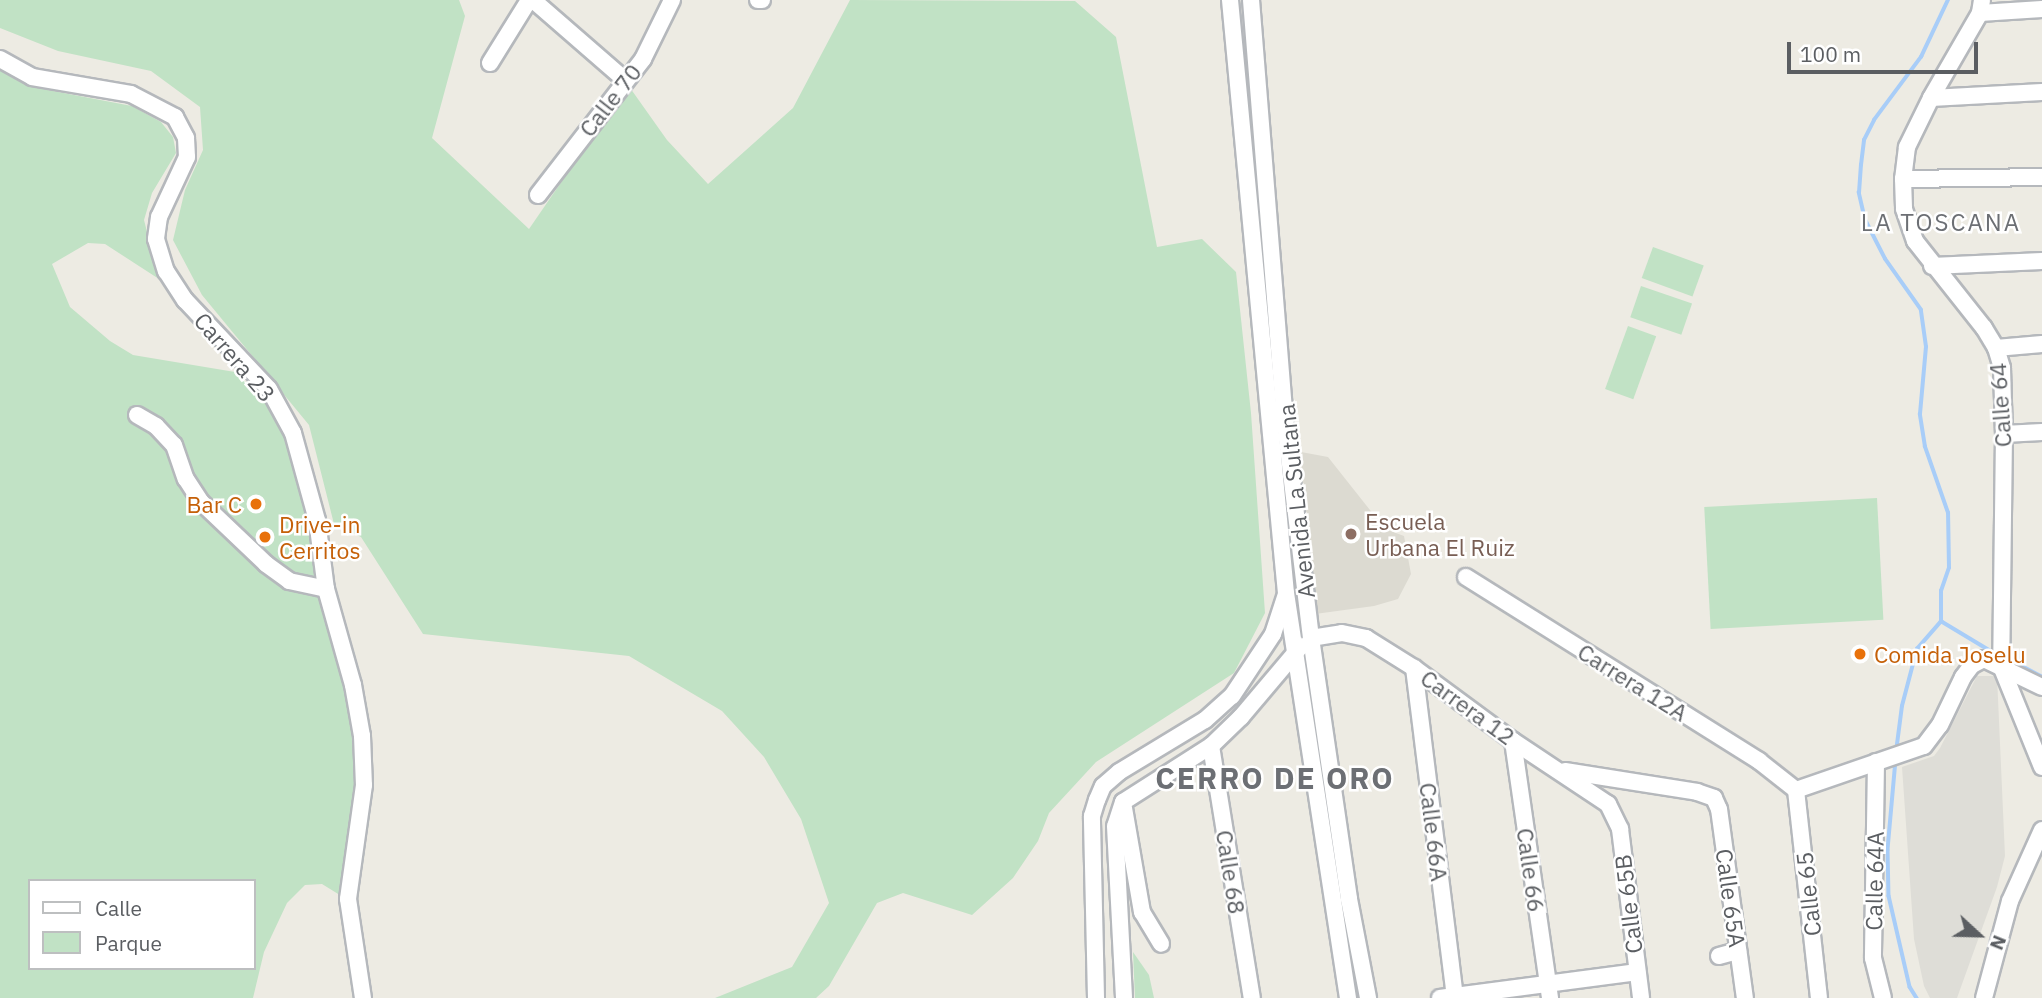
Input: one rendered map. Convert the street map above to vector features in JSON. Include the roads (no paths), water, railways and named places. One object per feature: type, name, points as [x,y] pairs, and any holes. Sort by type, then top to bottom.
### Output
[{"type":"street","points":[[490,63],[531,0],[625,80]]},
{"type":"street","name":"Calle 70","points":[[538,195],[643,59],[672,0]]},
{"type":"street","name":"Avenida La Sultana","points":[[1230,0],[1286,593],[1348,998]]},
{"type":"street","name":"Avenida La Sultana","points":[[1251,0],[1285,423],[1311,638],[1348,889],[1368,998]]},
{"type":"street","points":[[1981,7],[2042,9]]},
{"type":"street","name":"Calle 64","points":[[1981,7],[1907,147],[1903,179],[1904,209],[1915,241],[1932,266],[1984,328],[1996,348],[2002,368],[2004,434],[2001,666],[2042,767]]},
{"type":"street","name":"Carrera 23","points":[[0,60],[32,78],[131,93],[175,117],[186,138],[187,157],[159,217],[156,239],[166,271],[185,300],[269,389],[293,433],[317,520],[326,589],[353,685],[362,736],[364,785],[348,899],[363,998]]},
{"type":"street","points":[[1931,98],[2042,92]]},
{"type":"street","points":[[1903,179],[2042,177]]},
{"type":"street","points":[[1932,266],[2042,261]]},
{"type":"street","points":[[1996,348],[2042,344]]},
{"type":"street","points":[[137,415],[156,426],[174,445],[186,478],[201,502],[266,564],[289,581],[326,589]]},
{"type":"street","points":[[2004,434],[2042,432]]},
{"type":"street","points":[[1282,553],[1301,552]]},
{"type":"street","name":"Carrera 12A","points":[[1466,577],[1759,761],[1796,790]]},
{"type":"street","points":[[1096,998],[1092,816],[1103,786],[1119,772],[1205,720],[1232,696],[1273,634],[1286,593]]},
{"type":"street","name":"Carrera 12","points":[[1311,638],[1342,633],[1366,638],[1413,668],[1513,741],[1560,770],[1613,811]]},
{"type":"street","points":[[1124,998],[1115,826],[1123,802],[1211,746],[1249,708],[1296,651],[1311,638]]},
{"type":"street","points":[[1796,790],[1924,746],[1933,737],[1972,665],[1984,659],[2042,687]]},
{"type":"street","name":"Calle 66A","points":[[1413,668],[1447,997]]},
{"type":"street","name":"Calle 66","points":[[1513,741],[1549,990]]},
{"type":"street","name":"Calle 68","points":[[1211,746],[1252,998]]},
{"type":"street","name":"Calle 64A","points":[[1882,760],[1873,958],[1883,998]]},
{"type":"street","name":"Calle 65A","points":[[1560,770],[1697,792],[1714,798],[1718,809],[1745,998]]},
{"type":"street","name":"Calle 65","points":[[1796,790],[1819,998]]},
{"type":"street","points":[[1123,802],[1142,912],[1161,944]]},
{"type":"street","name":"Calle 65B","points":[[1613,811],[1619,829],[1641,998]]},
{"type":"street","points":[[1984,998],[2010,901],[2042,830]]},
{"type":"street","points":[[1719,956],[1738,951]]},
{"type":"street","points":[[1447,997],[1549,990],[1637,972]]},
{"type":"waterway","points":[[1896,752],[1902,706],[1917,649],[1941,621],[1941,591],[1949,568],[1948,513],[1925,447],[1920,414],[1926,347],[1921,310],[1885,259],[1865,220],[1859,193],[1864,140],[1874,120],[1921,57],[1948,0]]},
{"type":"waterway","points":[[1941,621],[1996,654]]},
{"type":"waterway","points":[[2007,658],[2042,677]]},
{"type":"waterway","points":[[1896,760],[1888,850],[1889,896],[1910,987],[1917,998]]},
{"type":"place","name":"Bar C","points":[[256,504]]},
{"type":"place","name":"Escuela Urbana El Ruiz","points":[[1351,534]]},
{"type":"place","name":"Drive-in Cerritos","points":[[265,537]]},
{"type":"place","name":"Comida Joselu","points":[[1860,654]]},
{"type":"district","name":"LA TOSCANA","points":[[1941,223]]},
{"type":"district","name":"CERRO DE ORO","points":[[1275,778]]}]
